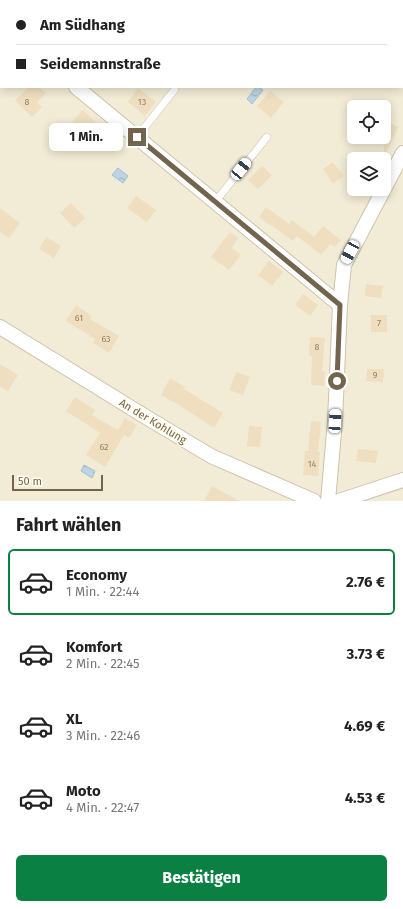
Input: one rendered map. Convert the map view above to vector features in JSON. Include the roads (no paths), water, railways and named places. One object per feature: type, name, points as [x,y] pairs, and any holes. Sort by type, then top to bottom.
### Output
[{"type":"street","points":[[77,88],[340,305]]},
{"type":"street","points":[[391,176],[403,153]]},
{"type":"street","points":[[328,501],[335,421],[340,305],[344,265],[380,196]]},
{"type":"street","name":"An der Kohlung","points":[[0,327],[211,456],[314,501]]},
{"type":"street","points":[[339,501],[403,480]]},
{"type":"lane","points":[[137,137],[175,89]]},
{"type":"lane","points":[[215,202],[267,136]]},
{"type":"water","points":[[255,88],[263,90],[252,104],[247,99]]},
{"type":"water","points":[[118,168],[128,176],[123,183],[112,175]]},
{"type":"water","points":[[84,465],[95,471],[92,478],[81,471]]}]
